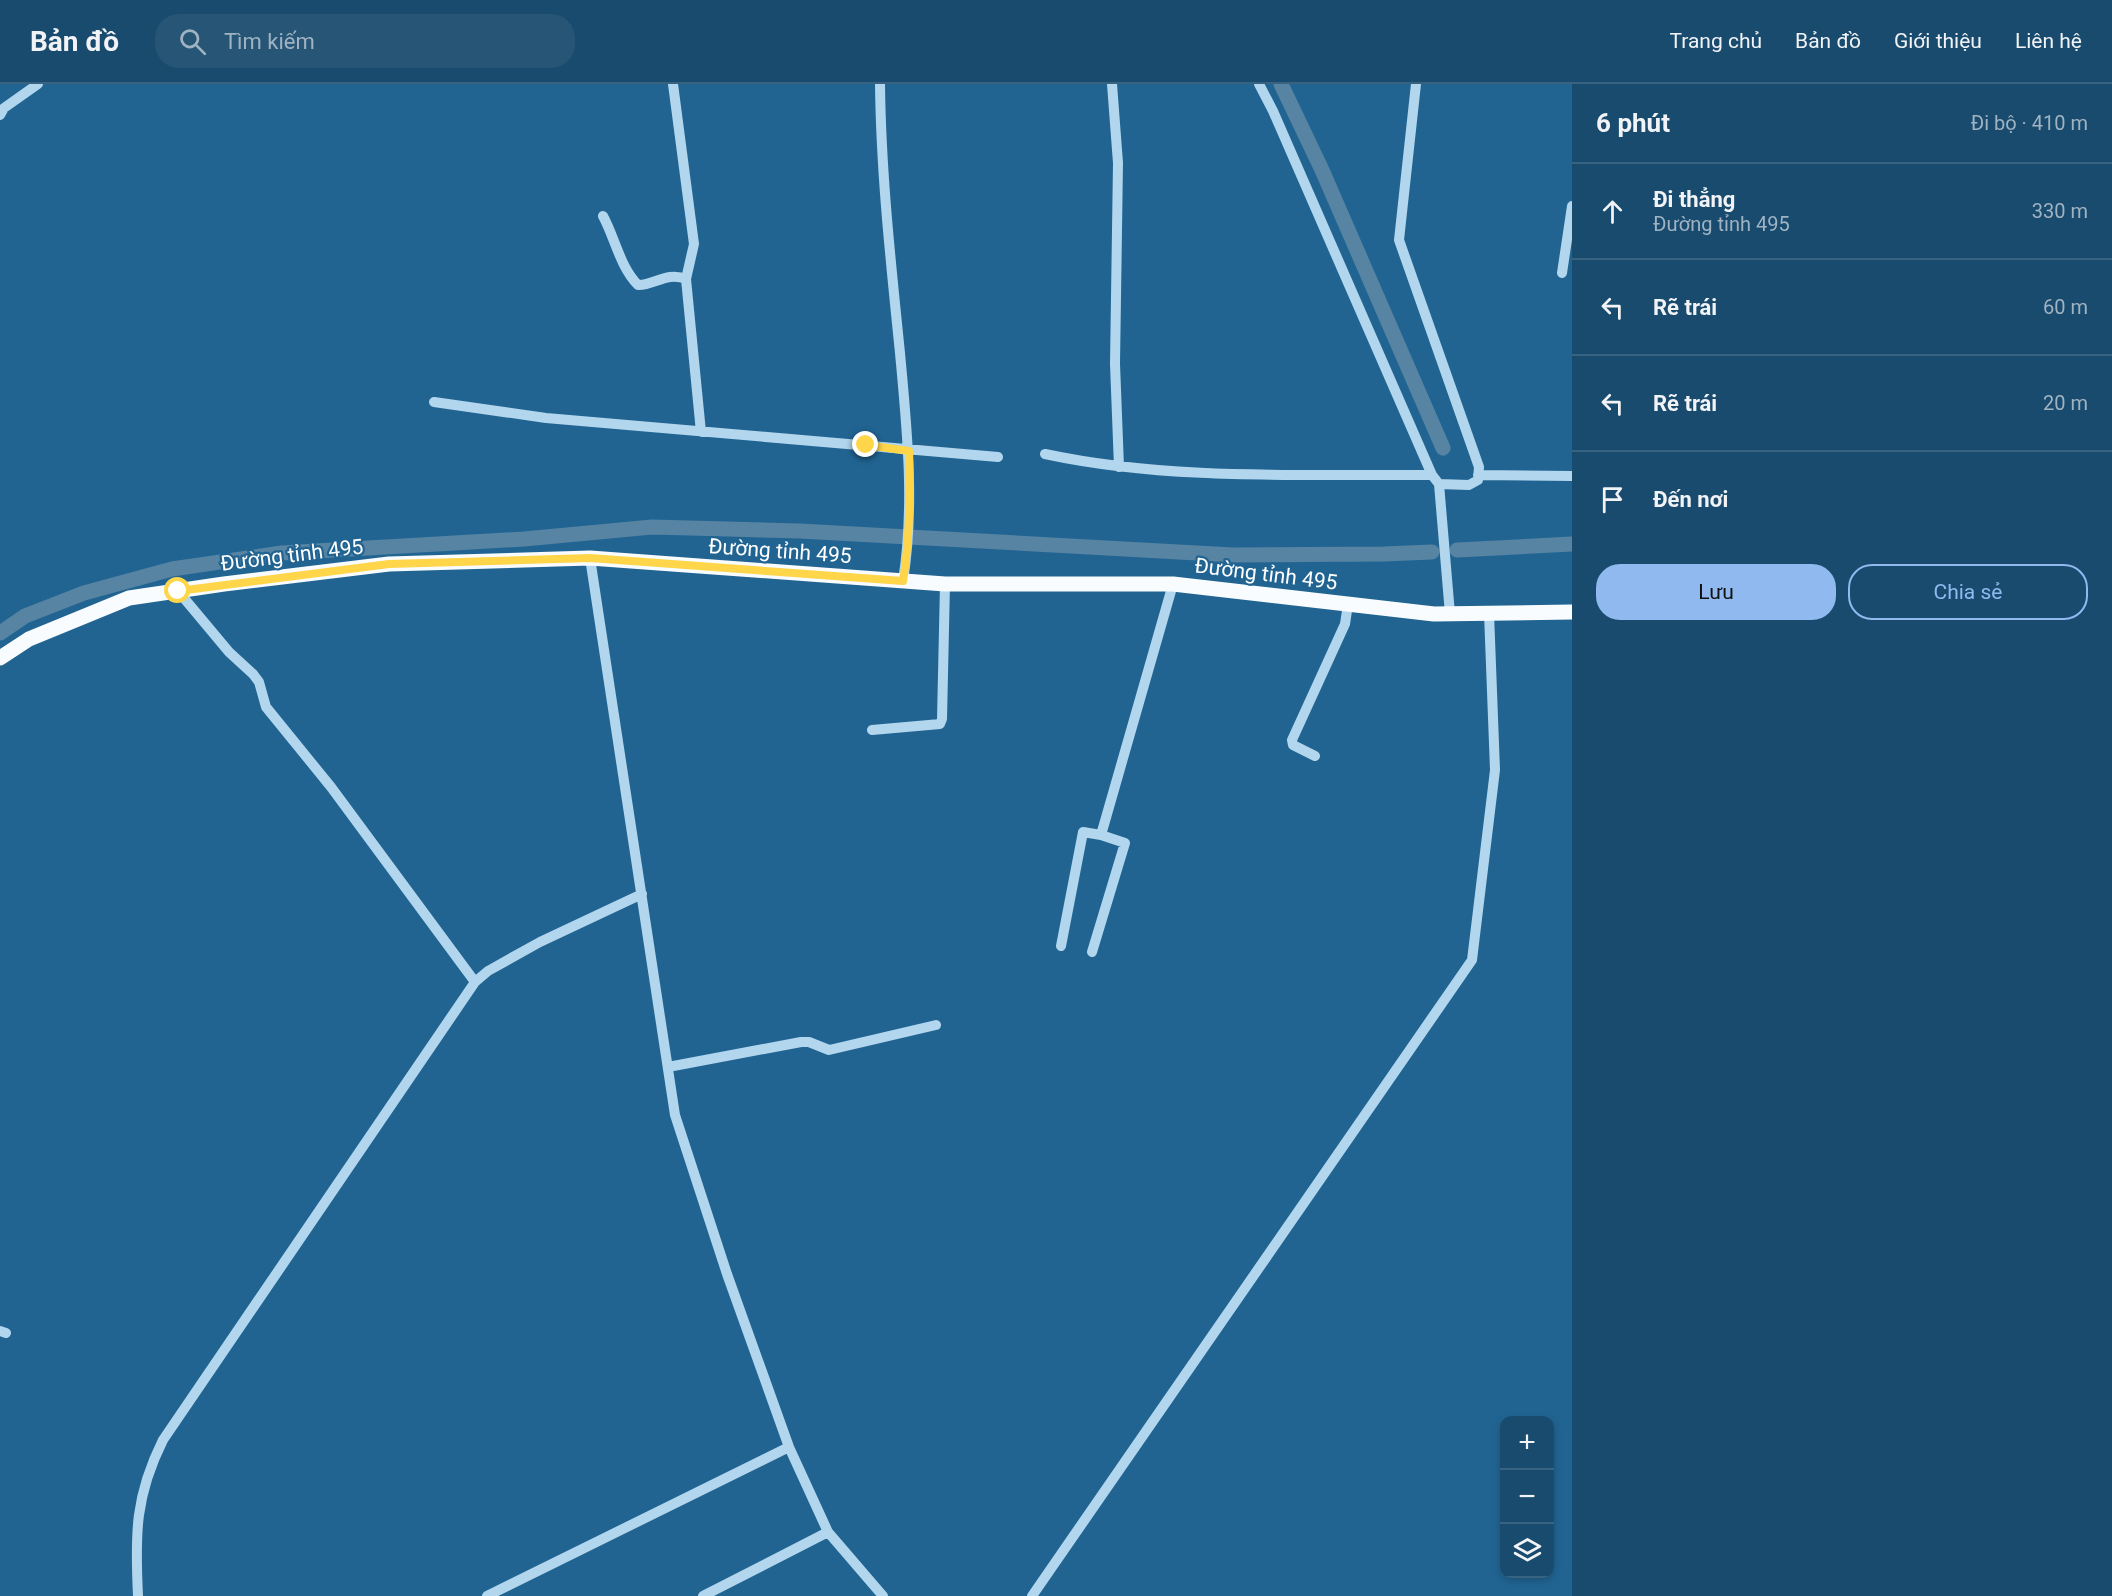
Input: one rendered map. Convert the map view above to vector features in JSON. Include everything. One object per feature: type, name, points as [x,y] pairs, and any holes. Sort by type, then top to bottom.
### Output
[{"type":"main road","name":"Đường tỉnh 495","points":[[0,658],[29,639],[129,598],[389,564],[590,558],[945,584],[1173,584],[1434,614],[1572,612]]},
{"type":"street","points":[[0,115],[4,108],[38,84]]},
{"type":"street","points":[[673,84],[694,244],[686,279],[701,432]]},
{"type":"street","points":[[880,84],[890,251],[909,451],[910,515],[908,551],[903,581]]},
{"type":"street","points":[[1112,84],[1118,163],[1115,364],[1119,467]]},
{"type":"street","points":[[1259,84],[1435,479],[1450,614]]},
{"type":"street","points":[[1045,454],[1119,467],[1238,474],[1435,479],[1469,485],[1478,480],[1479,467],[1400,240],[1416,84]]},
{"type":"street","points":[[1562,273],[1572,206]]},
{"type":"street","points":[[603,216],[632,279],[638,285],[671,278],[686,279]]},
{"type":"street","points":[[434,402],[546,418],[998,457]]},
{"type":"street","points":[[1478,475],[1572,476]]},
{"type":"street","points":[[590,558],[675,1115],[727,1274],[789,1447],[828,1532],[883,1596]]},
{"type":"street","points":[[872,730],[940,724],[942,719],[945,584]]},
{"type":"street","points":[[1101,836],[1173,584]]},
{"type":"street","points":[[178,591],[229,652],[253,674],[259,682],[266,707],[331,787],[475,982]]},
{"type":"street","points":[[1315,756],[1293,745],[1292,740],[1345,624],[1348,604]]},
{"type":"street","points":[[1032,1596],[1472,960],[1495,770],[1489,613]]},
{"type":"street","points":[[1061,946],[1083,832],[1125,843],[1092,952]]},
{"type":"street","points":[[138,1596],[137,1525],[149,1468],[163,1440],[475,982],[488,970],[540,942],[642,894]]},
{"type":"street","points":[[668,1067],[801,1042],[809,1042],[829,1050],[936,1025]]},
{"type":"street","points":[[487,1596],[789,1447]]},
{"type":"street","points":[[703,1596],[828,1532]]},
{"type":"waterway","points":[[1281,84],[1322,170],[1443,448]]},
{"type":"waterway","points":[[0,633],[25,616],[84,593],[172,569],[282,553],[524,539],[652,527],[800,531],[1233,555],[1432,552]]},
{"type":"waterway","points":[[1457,550],[1572,544]]},
{"type":"route","points":[[178,591],[389,564],[590,558],[903,581],[908,551],[910,515],[909,451],[866,445]]}]
